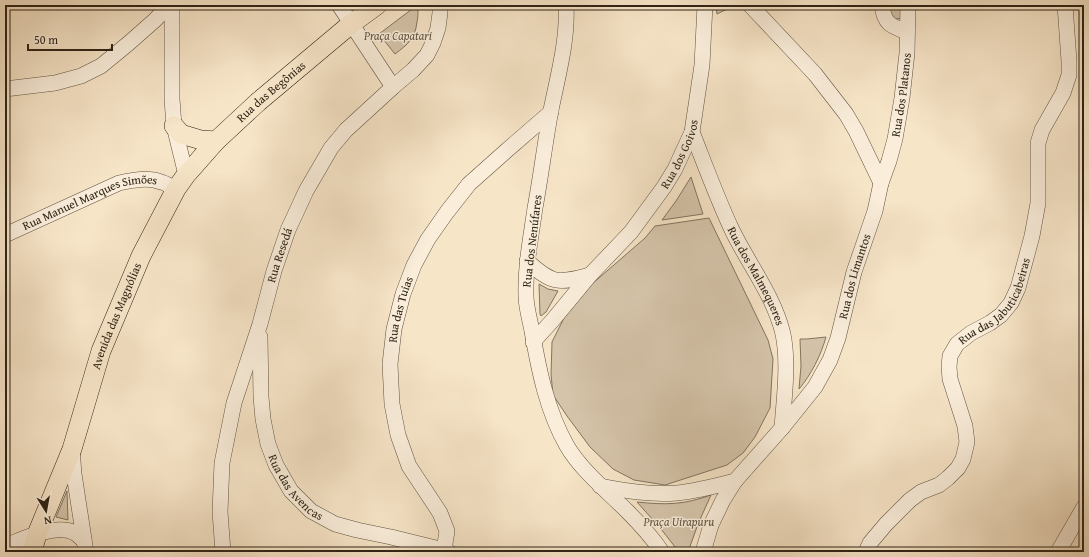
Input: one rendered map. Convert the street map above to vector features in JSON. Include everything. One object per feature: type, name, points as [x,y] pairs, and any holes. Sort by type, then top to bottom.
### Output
[{"type":"main road","name":"Rua das Begônias","points":[[181,182],[216,141],[258,102],[351,24],[377,5]]},
{"type":"main road","points":[[174,126],[181,134],[201,140],[216,141]]},
{"type":"main road","name":"Avenida das Magnólias","points":[[32,552],[37,534],[72,449],[101,351],[140,256],[181,182]]},
{"type":"street","points":[[5,89],[55,83],[81,76],[101,66],[155,20],[169,5]]},
{"type":"street","points":[[172,5],[171,79],[174,126],[181,182]]},
{"type":"street","points":[[338,5],[393,87]]},
{"type":"street","name":"Rua Resedá","points":[[223,552],[220,512],[222,463],[234,402],[260,324],[274,271],[288,230],[306,191],[331,148],[346,130],[413,70],[427,55],[438,28],[440,5]]},
{"type":"street","name":"Rua dos Nenúfares","points":[[566,5],[567,17],[564,40],[527,261],[526,298],[540,377],[555,423],[568,448],[600,486]]},
{"type":"street","name":"Rua dos Goivos","points":[[534,342],[590,275],[631,232],[647,212],[675,169],[692,132],[702,65],[705,5]]},
{"type":"street","points":[[750,5],[815,74],[846,114],[856,131],[881,183]]},
{"type":"street","points":[[882,5],[882,14],[886,21],[907,32]]},
{"type":"street","name":"Rua dos Platanos","points":[[881,183],[895,139],[902,98],[907,54],[908,5]]},
{"type":"street","name":"Rua das Jabuticabeiras","points":[[866,552],[870,543],[886,524],[910,500],[921,492],[939,485],[958,468],[963,459],[967,442],[965,426],[950,379],[950,356],[957,344],[1001,315],[1011,303],[1018,288],[1032,236],[1038,202],[1038,143],[1042,130],[1062,93],[1069,75],[1070,61],[1065,5]]},
{"type":"street","name":"Rua das Tuias","points":[[446,551],[447,531],[440,513],[409,466],[398,436],[392,404],[390,364],[394,329],[403,294],[414,265],[428,239],[447,212],[469,184],[551,112]]},
{"type":"street","name":"Rua dos Malmequeres","points":[[692,132],[730,226],[769,296],[778,317],[783,334],[786,354],[782,428]]},
{"type":"street","name":"Rua Manuel Marques Simões","points":[[5,234],[119,183],[134,180],[181,182]]},
{"type":"street","name":"Rua dos Limantos","points":[[703,552],[711,525],[723,500],[735,481],[782,428],[815,387],[830,360],[838,338],[854,272],[875,211],[881,183]]},
{"type":"street","points":[[527,261],[540,274],[553,280],[572,280],[590,275]]},
{"type":"street","name":"Rua das Avencas","points":[[260,324],[261,397],[263,419],[268,444],[276,465],[291,491],[311,511],[335,524],[446,551]]},
{"type":"street","name":"Avenida das Magnólias","points":[[72,449],[74,474],[85,547]]},
{"type":"street","points":[[600,486],[627,491],[677,493],[698,490],[735,481]]},
{"type":"street","points":[[600,486],[649,534],[662,552]]},
{"type":"street","points":[[1058,552],[1084,507]]},
{"type":"street","name":"Avenida das Magnólias","points":[[37,534],[57,530],[75,533],[85,547]]},
{"type":"street","points":[[5,546],[37,534]]},
{"type":"green space","points":[[716,5],[733,5],[735,8],[725,10],[717,14]]},
{"type":"green space","points":[[885,5],[905,5],[904,18],[889,20]]},
{"type":"green space","name":"Praça Capatari","points":[[416,6],[418,16],[415,33],[410,41],[395,54],[379,34]]},
{"type":"green space","points":[[691,177],[703,214],[662,220],[676,201]]},
{"type":"green space","points":[[709,218],[768,340],[773,359],[770,408],[755,437],[743,453],[727,465],[665,485],[634,480],[613,469],[590,447],[553,395],[551,374],[552,342],[564,318],[592,284],[645,238],[655,226]]},
{"type":"green space","points":[[539,284],[548,289],[558,291],[546,312],[541,316],[540,314]]},
{"type":"green space","points":[[826,337],[808,378],[799,389],[801,366],[800,339]]},
{"type":"green space","points":[[67,491],[68,520],[56,517]]},
{"type":"green space","name":"Praça Uirapuru","points":[[711,495],[698,524],[688,552],[679,552],[637,502],[657,504],[674,503],[692,501]]}]
